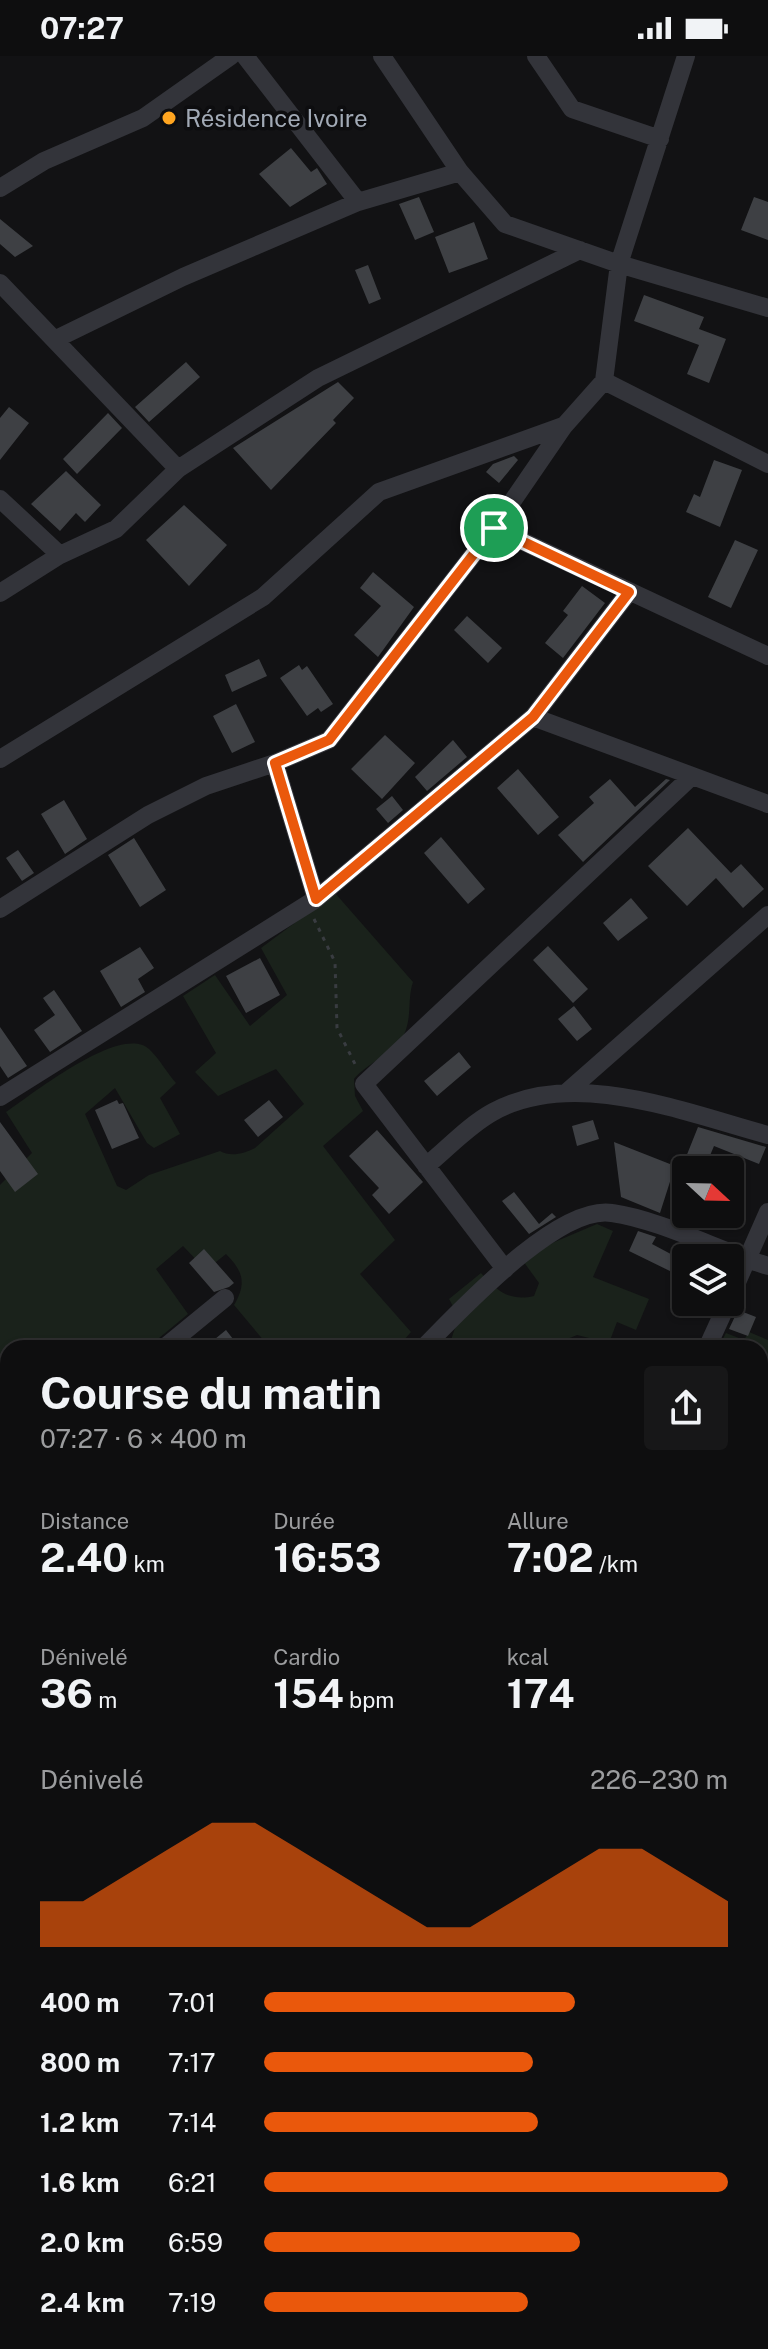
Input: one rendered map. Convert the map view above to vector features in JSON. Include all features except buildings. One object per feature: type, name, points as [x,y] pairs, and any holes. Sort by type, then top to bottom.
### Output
[{"type":"street","points":[[0,188],[44,161],[143,118],[231,56]]},
{"type":"street","points":[[245,56],[358,202]]},
{"type":"street","points":[[382,56],[460,172],[505,224],[619,264],[768,308]]},
{"type":"street","points":[[536,56],[572,109],[660,139]]},
{"type":"street","points":[[0,909],[148,815],[206,786],[275,763],[329,740],[494,528],[564,426],[604,381],[619,264],[686,56]]},
{"type":"street","points":[[56,339],[183,277],[358,202],[460,172]]},
{"type":"street","points":[[0,593],[60,555],[116,529],[178,469],[318,378],[580,250]]},
{"type":"street","points":[[0,283],[178,469]]},
{"type":"street","points":[[604,381],[768,464]]},
{"type":"street","points":[[0,759],[263,597],[379,492],[564,426]]},
{"type":"street","points":[[0,499],[60,555]]},
{"type":"street","points":[[494,528],[768,656]]},
{"type":"street","points":[[0,1097],[316,899],[533,717],[629,592]]},
{"type":"street","points":[[533,717],[768,804]]},
{"type":"street","points":[[275,763],[316,899]]},
{"type":"street","points":[[505,1269],[364,1084],[691,777]]},
{"type":"street","points":[[567,1092],[768,915]]},
{"type":"street","points":[[426,1166],[493,1111],[567,1092],[611,1093],[768,1135]]},
{"type":"street","points":[[431,1340],[505,1269],[572,1219],[592,1212],[627,1216],[768,1266]]},
{"type":"street","points":[[744,1267],[768,1212]]},
{"type":"street","points":[[174,1340],[225,1298]]},
{"type":"street","points":[[711,1340],[722,1316]]},
{"type":"path","points":[[316,899],[315,922],[335,962],[337,1028],[364,1084]]},
{"type":"shaded area","points":[[335,893],[413,982],[404,1035],[392,1049],[354,1079],[355,1096],[363,1111],[323,1146],[395,1240],[360,1274],[411,1332],[404,1340],[263,1340],[234,1305],[242,1284],[232,1260],[226,1254],[206,1270],[183,1246],[156,1269],[188,1314],[157,1340],[0,1340],[0,1185],[32,1153],[6,1112],[76,1064],[98,1053],[118,1045],[136,1044],[149,1049],[176,1083],[160,1098],[180,1134],[154,1148],[147,1143],[115,1088],[85,1114],[117,1186],[126,1190],[149,1175],[220,1151],[237,1154],[255,1148],[304,1104],[276,1069],[218,1096],[195,1072],[216,1053],[183,996],[215,975],[250,1026],[287,995],[261,948]]},
{"type":"shaded area","points":[[597,1224],[613,1231],[593,1277],[649,1299],[636,1330],[617,1322],[610,1340],[577,1335],[565,1340],[452,1340],[457,1318],[449,1299],[481,1273],[492,1285],[510,1296],[534,1296],[539,1283],[523,1261],[524,1255]]},
{"type":"shaded area","points":[[749,1332],[768,1340],[744,1340]]},
{"type":"shaded area","points":[[726,1333],[744,1340],[722,1340]]},
{"type":"place","name":"Résidence Ivoire","points":[[169,118]]},
{"type":"route","points":[[494,528],[629,592],[533,717],[316,899],[275,763],[329,740],[494,528]]}]
